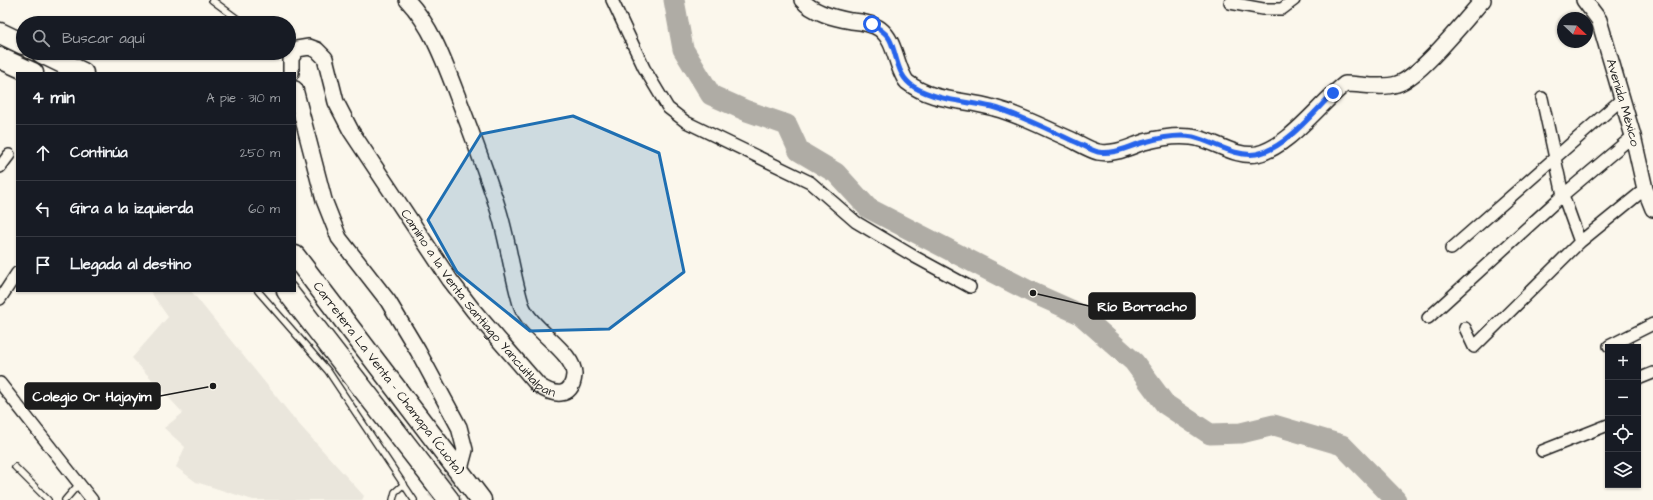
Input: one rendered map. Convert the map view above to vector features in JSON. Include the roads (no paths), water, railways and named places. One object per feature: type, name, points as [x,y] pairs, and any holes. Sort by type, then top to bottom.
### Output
[{"type":"highway","points":[[0,33],[16,41]]},
{"type":"highway","points":[[0,58],[31,72]]},
{"type":"highway","points":[[56,60],[81,72]]},
{"type":"highway","name":"Carretera La Venta - Chamapa (Cuota)","points":[[296,257],[481,500]]},
{"type":"highway","name":"Carretera La Venta - Chamapa (Cuota)","points":[[288,292],[450,500]]},
{"type":"main road","name":"Camino a la Venta Santiago Yancuitlalpan","points":[[296,50],[309,47],[317,50],[325,58],[336,102],[351,131],[450,280],[473,310],[538,385],[549,392],[558,394],[566,391],[571,384],[574,375],[572,365],[566,355],[533,322],[522,306],[499,213],[466,117],[439,46],[418,12],[406,0]]},
{"type":"main road","points":[[802,0],[824,14],[872,24],[881,30],[890,39],[895,57],[905,81],[936,97],[993,108],[1033,123],[1098,152],[1120,151],[1144,142],[1172,136],[1192,137],[1242,154],[1257,154],[1272,149],[1286,139],[1333,93],[1345,84],[1383,86],[1398,84],[1412,76],[1426,63],[1483,0]]},
{"type":"main road","name":"Avenida México","points":[[1584,0],[1599,20],[1633,136],[1645,189],[1653,208]]},
{"type":"main road","name":"Camino a la Venta Santiago Yancuitlalpan","points":[[289,60],[291,72]]},
{"type":"main road","points":[[296,93],[324,200],[339,238],[388,301],[418,351],[459,427],[465,450],[461,465]]},
{"type":"street","points":[[612,0],[644,68],[668,108],[686,122],[810,182],[856,222],[915,258],[970,287]]},
{"type":"street","points":[[1230,3],[1263,9],[1282,9],[1294,0]]},
{"type":"street","points":[[1542,98],[1563,195],[1580,242]]},
{"type":"street","points":[[1451,248],[1622,99]]},
{"type":"street","points":[[1428,318],[1563,195],[1633,136]]},
{"type":"street","points":[[0,167],[9,155]]},
{"type":"street","points":[[1465,328],[1474,347],[1580,242],[1645,189]]},
{"type":"street","points":[[0,299],[16,275]]},
{"type":"street","points":[[1613,344],[1653,324]]},
{"type":"street","points":[[1641,378],[1653,373]]},
{"type":"street","points":[[0,383],[92,500]]},
{"type":"street","points":[[1542,451],[1605,426]]},
{"type":"lane","points":[[212,0],[234,16]]},
{"type":"lane","points":[[259,292],[328,371],[414,500]]},
{"type":"lane","points":[[15,467],[48,500]]},
{"type":"lane","points":[[65,500],[79,484]]},
{"type":"lane","points":[[393,500],[394,492],[404,484]]},
{"type":"waterway","points":[[674,0],[683,49],[711,95],[747,111],[787,125],[799,151],[836,173],[868,208],[1033,293],[1080,314],[1134,362],[1165,404],[1210,434],[1241,433],[1274,425],[1342,445],[1396,500]]},
{"type":"tunnel","points":[[434,500],[461,465]]},
{"type":"place","name":"Río Borracho","points":[[1033,293]]},
{"type":"place","name":"Colegio Or Hajayim","points":[[213,386]]}]
